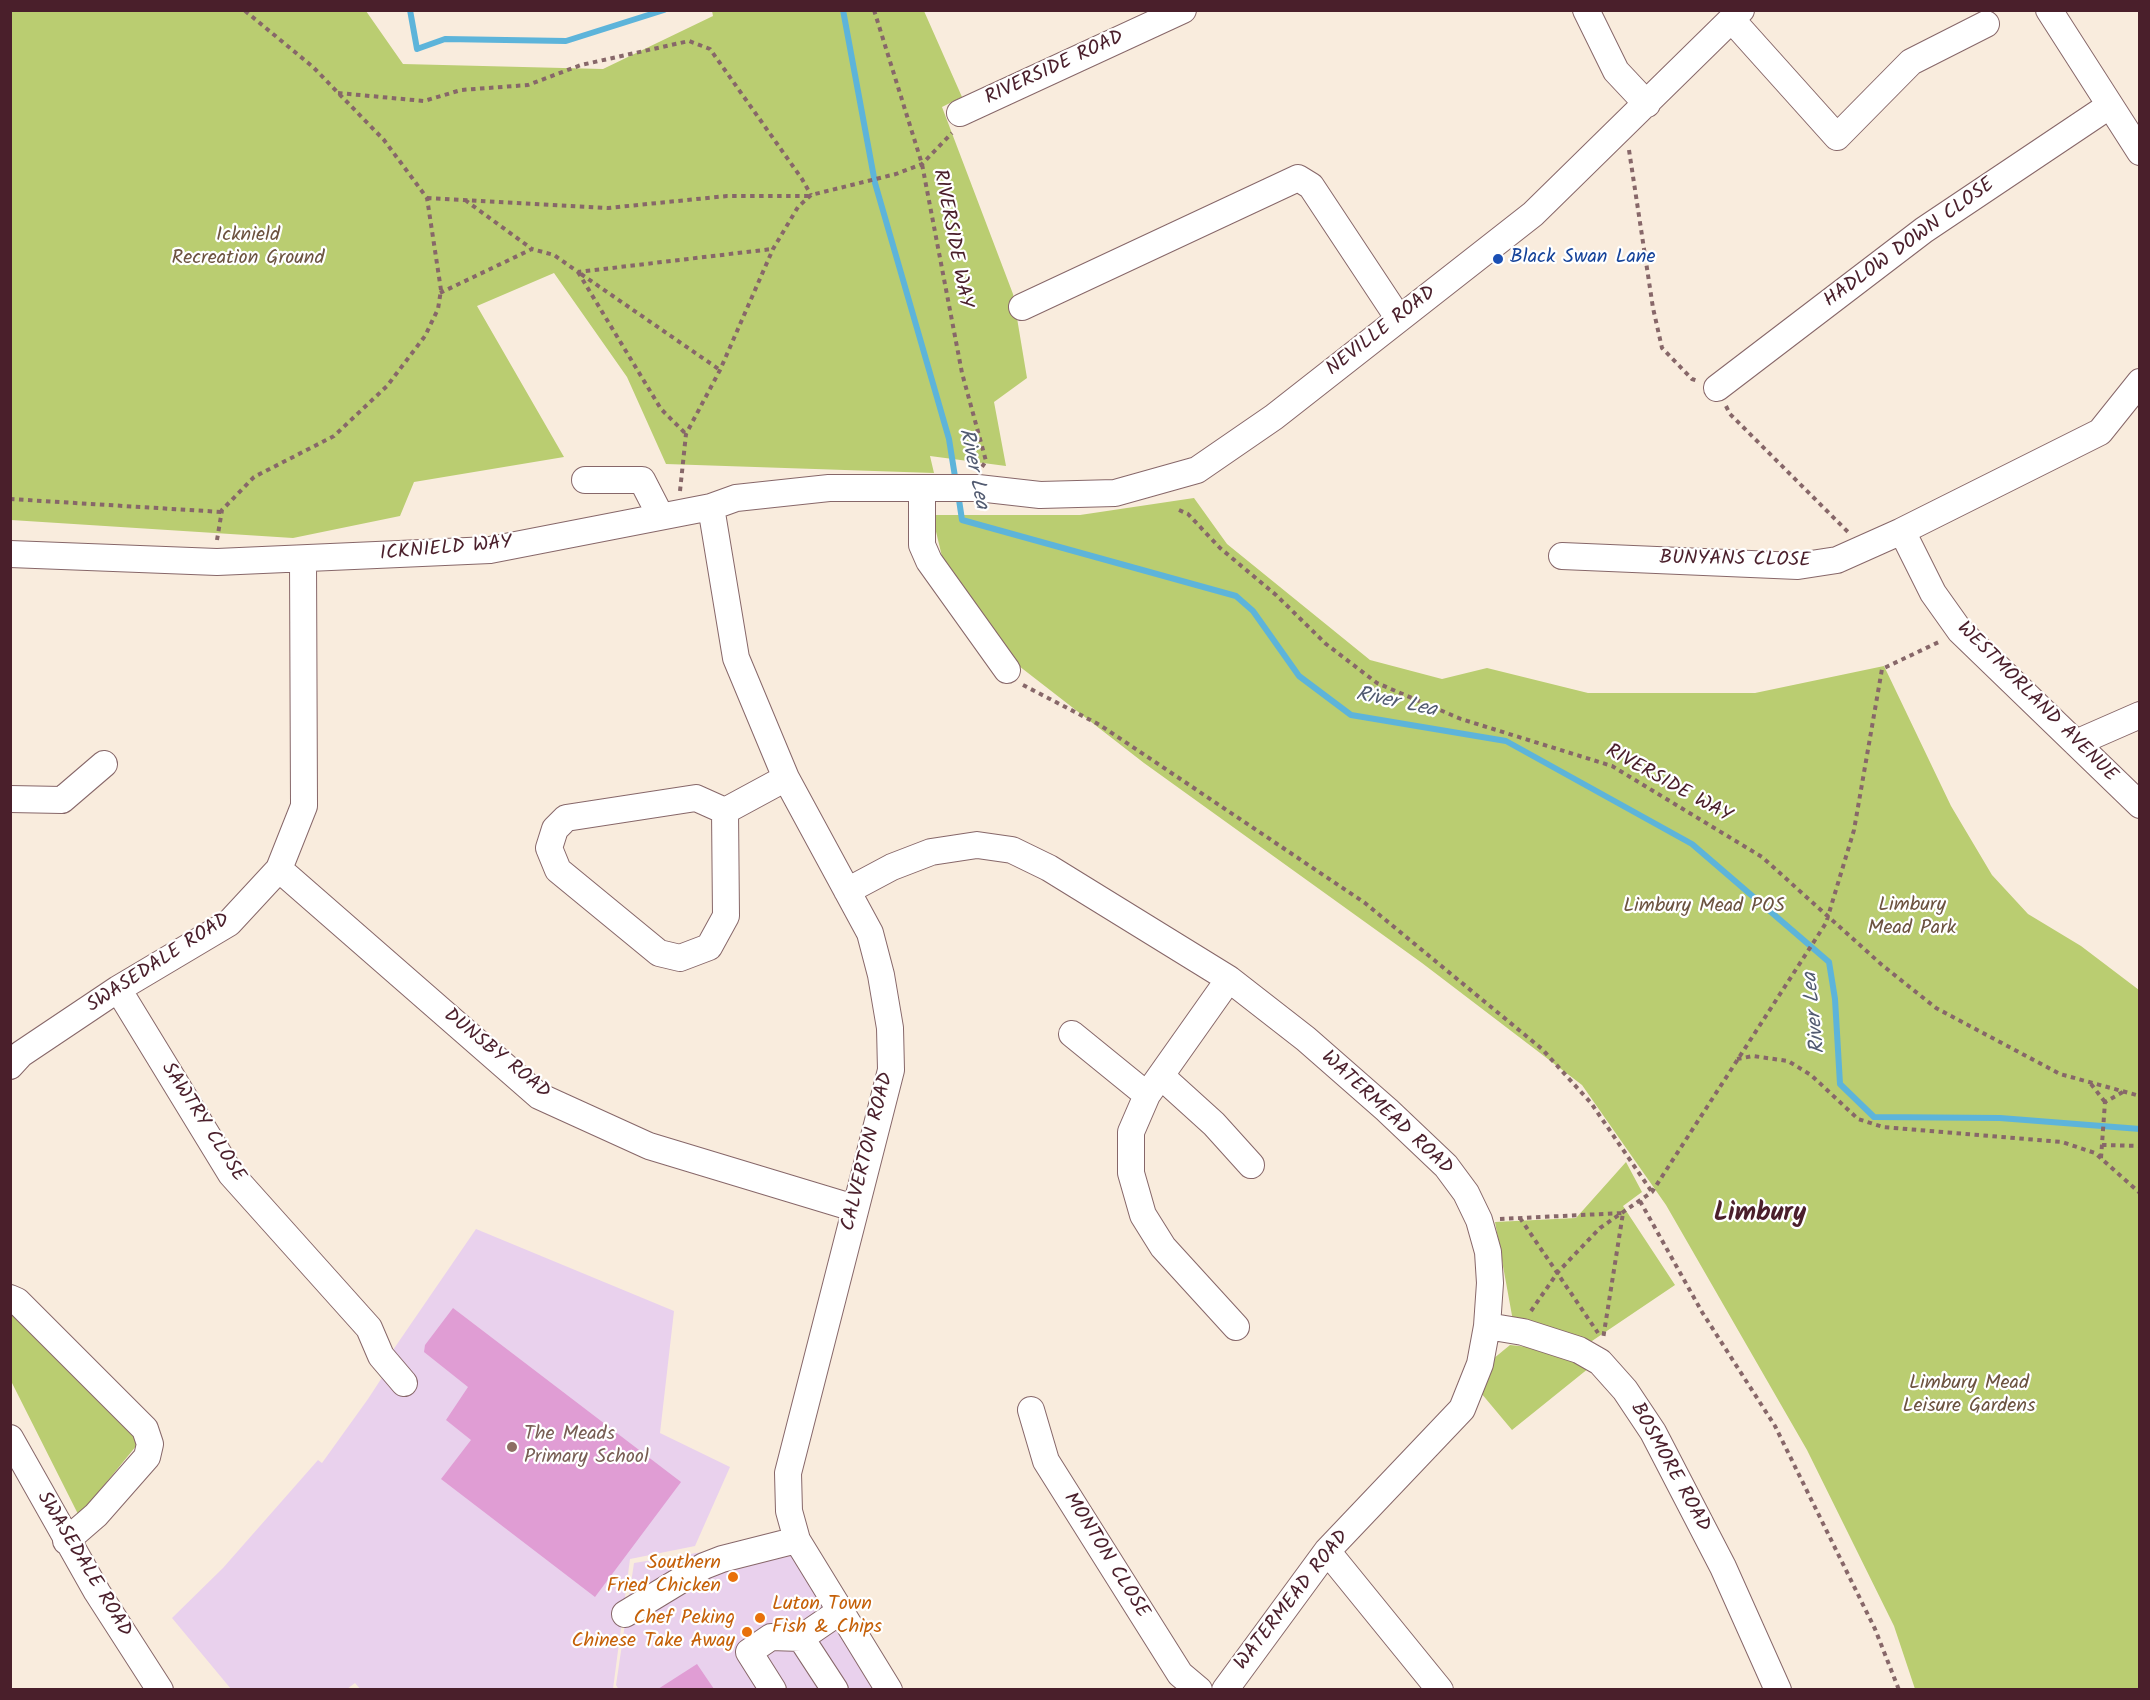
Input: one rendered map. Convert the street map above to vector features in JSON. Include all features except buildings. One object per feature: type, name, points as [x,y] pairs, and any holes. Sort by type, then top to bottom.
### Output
[{"type":"street","name":"RIVERSIDE ROAD","points":[[960,113],[1183,10]]},
{"type":"street","points":[[1586,10],[1616,71],[1647,104]]},
{"type":"street","points":[[2049,10],[2139,152]]},
{"type":"street","points":[[1737,15],[1837,137],[1911,62],[1986,24]]},
{"type":"street","name":"NEVILLE ROAD","points":[[949,489],[978,481],[1040,495],[1115,494],[1197,470],[1274,417],[1533,214],[1737,15]]},
{"type":"street","name":"HADLOW DOWN CLOSE","points":[[1717,388],[1924,230],[2109,106]]},
{"type":"street","points":[[1022,307],[1298,178],[1311,186],[1399,319]]},
{"type":"street","points":[[1902,531],[2100,432],[2139,382]]},
{"type":"street","points":[[585,480],[642,480],[669,514]]},
{"type":"street","name":"ICKNIELD WAY","points":[[10,554],[217,562],[490,550],[711,507],[736,498],[829,488],[949,489]]},
{"type":"street","points":[[922,488],[922,545],[928,561],[1007,670]]},
{"type":"street","name":"CALVERTON ROAD","points":[[711,507],[736,658],[786,778],[870,933],[881,975],[890,1028],[891,1070],[788,1473],[789,1511],[797,1540],[839,1612],[889,1689]]},
{"type":"street","name":"BUNYANS CLOSE","points":[[1562,556],[1798,566],[1837,560],[1902,531]]},
{"type":"street","name":"WESTMORLAND AVENUE","points":[[1902,531],[1933,592],[1960,631],[2139,805]]},
{"type":"street","name":"SWASEDALE ROAD","points":[[10,1066],[21,1054],[118,989],[230,923],[279,869],[304,806],[303,560]]},
{"type":"street","points":[[2076,743],[2139,715]]},
{"type":"street","points":[[10,800],[62,800],[104,764]]},
{"type":"street","points":[[725,811],[786,778]]},
{"type":"street","points":[[696,798],[725,811],[726,916],[709,947],[680,958],[659,953],[558,870],[549,848],[555,829],[566,818],[696,798]]},
{"type":"street","name":"WATERMEAD ROAD","points":[[847,891],[892,867],[932,852],[977,845],[1012,850],[1049,868],[1229,979],[1306,1039],[1446,1166],[1466,1193],[1479,1220],[1488,1252],[1490,1283],[1487,1326],[1480,1364],[1462,1409],[1327,1551],[1225,1689]]},
{"type":"street","name":"DUNSBY ROAD","points":[[279,869],[539,1096],[649,1146],[854,1208]]},
{"type":"street","points":[[1229,979],[1154,1086],[1131,1132],[1131,1173],[1143,1215],[1163,1247],[1236,1327]]},
{"type":"street","name":"SAWTRY CLOSE","points":[[118,989],[231,1174],[369,1328],[381,1356],[404,1383]]},
{"type":"street","points":[[1071,1034],[1214,1124],[1251,1165]]},
{"type":"street","points":[[10,1298],[17,1300],[145,1429],[150,1444],[147,1457],[96,1515],[66,1541]]},
{"type":"street","name":"BOSMORE ROAD","points":[[1487,1326],[1523,1332],[1586,1354],[1600,1362],[1625,1390],[1653,1432],[1723,1567],[1778,1689]]},
{"type":"street","name":"MONTON CLOSE","points":[[1031,1410],[1046,1461],[1180,1674],[1199,1689]]},
{"type":"street","name":"SWASEDALE ROAD","points":[[10,1438],[66,1541],[160,1689]]},
{"type":"street","points":[[626,1614],[704,1566],[722,1559],[797,1540]]},
{"type":"street","points":[[1327,1551],[1440,1689]]},
{"type":"street","points":[[773,1689],[750,1652],[771,1637],[801,1638],[839,1612]]},
{"type":"street","points":[[801,1638],[835,1689]]},
{"type":"path","points":[[217,541],[222,512],[254,477],[334,436],[387,386],[425,336],[438,309],[440,293],[427,198],[384,140],[338,93],[313,68],[243,10]]},
{"type":"path","name":"RIVERSIDE WAY","points":[[874,10],[922,164],[962,373],[986,461],[978,481]]},
{"type":"path","points":[[338,93],[424,101],[461,90],[528,85],[581,66],[689,41],[710,49],[802,178],[810,196]]},
{"type":"path","points":[[427,198],[608,208],[727,196],[810,196],[896,174],[922,164],[956,130],[960,113]]},
{"type":"path","points":[[669,514],[686,434],[720,370],[773,249],[798,207],[810,196]]},
{"type":"path","points":[[465,200],[532,249],[554,255],[720,370]]},
{"type":"path","points":[[440,293],[532,249]]},
{"type":"path","points":[[578,272],[773,249]]},
{"type":"path","points":[[578,272],[661,409],[686,434]]},
{"type":"path","points":[[10,499],[222,512]]},
{"type":"path","name":"RIVERSIDE WAY","points":[[1179,510],[1188,514],[1220,548],[1276,595],[1326,644],[1377,683],[1461,719],[1612,766],[1762,856],[1882,965],[1936,1008],[2060,1074],[2139,1096]]},
{"type":"path","points":[[1523,1332],[1534,1306],[1558,1272],[1600,1228],[1652,1192],[1796,966],[1826,923],[1854,830],[1882,669],[1960,631]]},
{"type":"path","points":[[1007,670],[1028,689],[1100,725],[1365,903],[1542,1049],[1591,1102],[1652,1192]]},
{"type":"path","points":[[1737,1059],[1753,1056],[1788,1061],[1811,1075],[1858,1119],[1883,1127],[2061,1142],[2095,1153],[2139,1192]]},
{"type":"path","points":[[2090,1083],[2105,1102],[2101,1158]]},
{"type":"path","points":[[2105,1102],[2123,1092]]},
{"type":"path","points":[[2102,1145],[2139,1146]]},
{"type":"path","points":[[1640,1201],[1686,1285],[1775,1426],[1875,1629],[1899,1689]]},
{"type":"path","points":[[1479,1220],[1623,1213]]},
{"type":"path","points":[[1520,1218],[1603,1341],[1623,1213]]},
{"type":"shaded area","name":"The Meads Primary School","points":[[476,1229],[674,1311],[660,1433],[730,1467],[695,1546],[630,1559],[613,1689],[361,1690],[355,1683],[347,1689],[231,1689],[172,1618],[223,1568],[318,1460],[322,1463],[368,1399],[383,1376],[380,1369]]},
{"type":"shaded area","points":[[784,1539],[877,1689],[619,1690],[616,1685],[634,1563]]},
{"type":"green space","name":"Icknield Recreation Ground","points":[[10,11],[366,11],[403,64],[603,69],[713,16],[712,11],[924,11],[962,97],[942,107],[1013,294],[1027,378],[994,402],[1006,466],[930,456],[934,473],[666,464],[627,377],[554,273],[477,306],[564,457],[414,482],[400,516],[293,538],[11,520]]},
{"type":"green space","name":"Limbury Mead POS","points":[[1194,498],[1227,544],[1370,660],[1442,679],[1487,668],[1588,693],[1755,693],[1884,666],[1951,806],[1992,875],[2028,914],[2081,946],[2139,990],[2139,1689],[1915,1689],[1894,1626],[1807,1450],[1666,1205],[1582,1085],[1422,963],[1144,763],[1019,666],[945,569],[932,515],[1080,515]]},
{"type":"green space","points":[[1626,1162],[1642,1192],[1623,1206],[1675,1285],[1589,1343],[1513,1321],[1495,1222],[1576,1218]]},
{"type":"green space","points":[[10,1308],[141,1440],[79,1516],[11,1381]]},
{"type":"green space","points":[[1510,1345],[1555,1350],[1589,1368],[1512,1430],[1481,1393],[1493,1359]]},
{"type":"waterway","points":[[410,10],[417,49],[445,39],[566,41],[664,10]]},
{"type":"waterway","name":"River Lea","points":[[843,10],[875,183],[949,439],[956,483]]},
{"type":"waterway","name":"River Lea","points":[[958,493],[962,520],[1236,596],[1253,611],[1299,676],[1351,715],[1506,741],[1692,844],[1829,962],[1835,999],[1840,1084],[1874,1117],[2000,1118],[2140,1129]]},
{"type":"place","name":"Black Swan Lane","points":[[1498,259]]},
{"type":"place","name":"The Meads Primary School","points":[[512,1447]]},
{"type":"place","name":"Southern Fried Chicken","points":[[733,1577]]},
{"type":"place","name":"Luton Town Fish & Chips","points":[[760,1618]]},
{"type":"place","name":"Chef Peking Chinese Take Away","points":[[747,1632]]},
{"type":"district","name":"Limbury","points":[[1760,1216]]},
{"type":"park label","name":"Limbury Mead Park","points":[[1912,918]]},
{"type":"park label","name":"Limbury Mead Leisure Gardens","points":[[1969,1396]]}]
